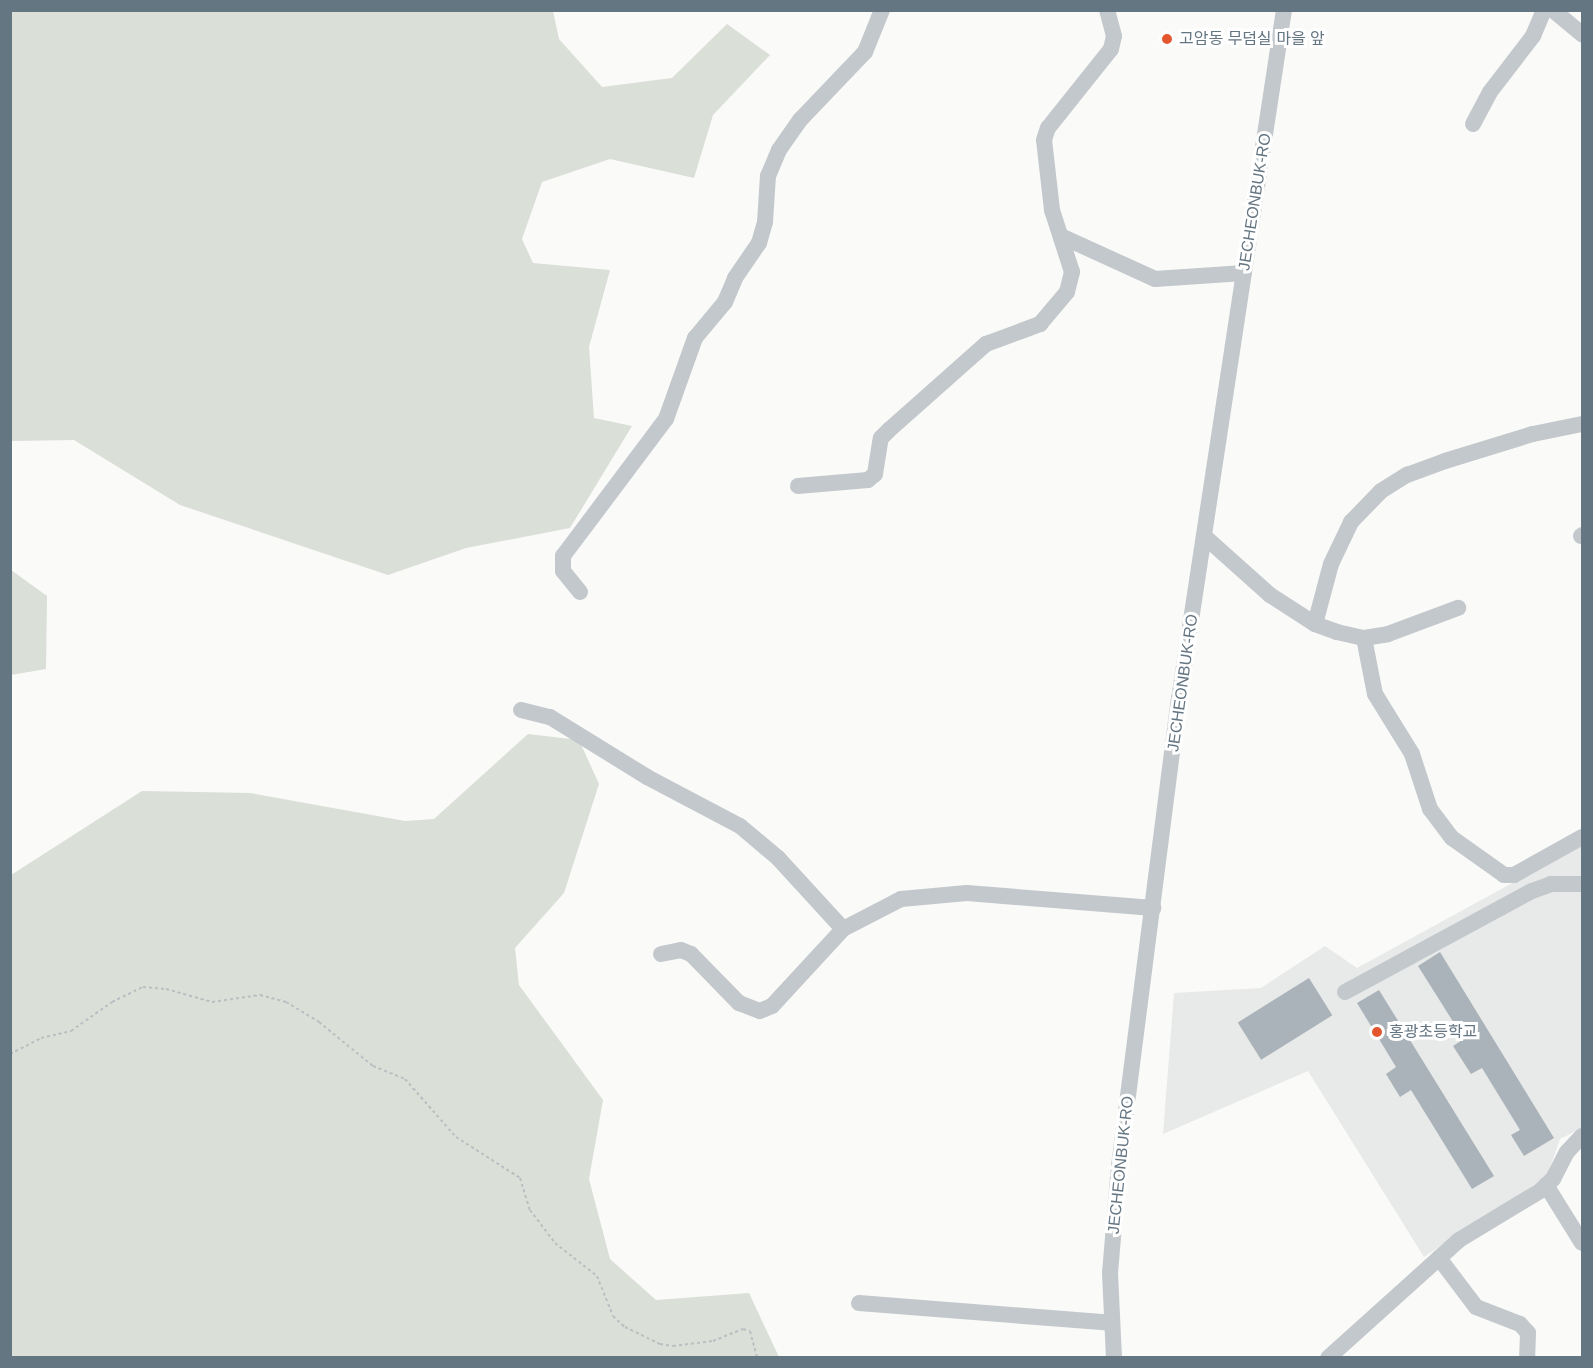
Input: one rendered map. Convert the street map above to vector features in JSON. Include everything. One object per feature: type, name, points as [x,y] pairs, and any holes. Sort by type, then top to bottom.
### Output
[{"type":"street","points":[[580,592],[563,571],[563,556],[666,418],[688,352],[725,302],[735,278],[759,243],[765,222],[768,176],[779,150],[800,120],[865,52],[882,10]]},
{"type":"street","points":[[798,486],[868,480],[875,474],[881,438],[889,430],[986,344],[1040,324],[1071,284],[1071,264],[1052,210],[1044,140],[1048,128],[1110,49],[1114,36],[1107,10]]},
{"type":"street","name":"JECHEONBUK-RO","points":[[1114,1358],[1110,1273],[1119,1166],[1204,536],[1284,10]]},
{"type":"street","points":[[1473,124],[1490,92],[1533,36],[1544,10]]},
{"type":"street","points":[[1553,10],[1582,34]]},
{"type":"street","points":[[1063,237],[1155,279],[1244,273]]},
{"type":"street","points":[[1315,624],[1331,564],[1346,532],[1381,491],[1407,475],[1445,460],[1533,434],[1582,424]]},
{"type":"street","points":[[1204,536],[1270,595],[1315,624],[1364,638],[1388,634],[1458,608]]},
{"type":"street","points":[[1364,638],[1375,693],[1417,764],[1430,809],[1452,838],[1504,875],[1514,875],[1582,837]]},
{"type":"street","points":[[521,710],[550,717],[647,777],[747,831],[778,858],[843,929]]},
{"type":"street","points":[[1345,992],[1532,891],[1551,884],[1582,884]]},
{"type":"street","points":[[661,954],[681,950],[692,954],[739,1003],[760,1011],[772,1006],[843,929],[901,899],[943,894],[1153,908]]},
{"type":"street","points":[[1328,1358],[1459,1240],[1546,1185],[1582,1136]]},
{"type":"street","points":[[1546,1185],[1582,1243]]},
{"type":"street","points":[[1439,1258],[1476,1307],[1520,1324],[1528,1332],[1527,1358]]},
{"type":"street","points":[[859,1303],[1111,1323]]},
{"type":"path","points":[[10,1054],[41,1038],[71,1031],[112,1002],[143,987],[166,989],[212,1002],[260,995],[280,999],[319,1022],[374,1066],[405,1079],[456,1137],[520,1178],[530,1210],[555,1244],[597,1276],[613,1316],[625,1326],[660,1344],[673,1346],[712,1341],[743,1329],[750,1331],[757,1358]]},
{"type":"shaded area","points":[[10,11],[553,11],[559,39],[602,87],[672,78],[727,24],[770,55],[713,115],[694,178],[610,159],[542,182],[522,239],[533,263],[610,270],[589,347],[594,418],[632,426],[570,528],[466,548],[388,575],[180,505],[74,440],[11,441]]},
{"type":"shaded area","points":[[11,570],[47,596],[46,669],[11,675]]},
{"type":"shaded area","points":[[528,734],[579,740],[599,784],[564,893],[515,948],[519,985],[603,1100],[589,1179],[610,1259],[656,1300],[749,1293],[779,1357],[11,1358],[11,875],[142,791],[250,793],[405,821],[434,819]]},
{"type":"shaded area","name":"홍광초등학교","points":[[1582,845],[1582,1128],[1560,1139],[1547,1176],[1424,1257],[1308,1071],[1163,1134],[1174,993],[1261,988],[1325,946],[1357,968]]},
{"type":"building","points":[[1440,952],[1554,1138],[1524,1156],[1511,1135],[1520,1130],[1482,1068],[1471,1074],[1453,1046],[1464,1039],[1418,966]]},
{"type":"building","points":[[1309,978],[1332,1015],[1261,1060],[1238,1023]]},
{"type":"building","points":[[1379,990],[1494,1176],[1472,1189],[1411,1090],[1400,1097],[1386,1074],[1396,1067],[1357,1003]]},
{"type":"place","name":"고암동 무덤실 마을 앞","points":[[1167,39]]},
{"type":"place","name":"홍광초등학교","points":[[1377,1032]]}]
